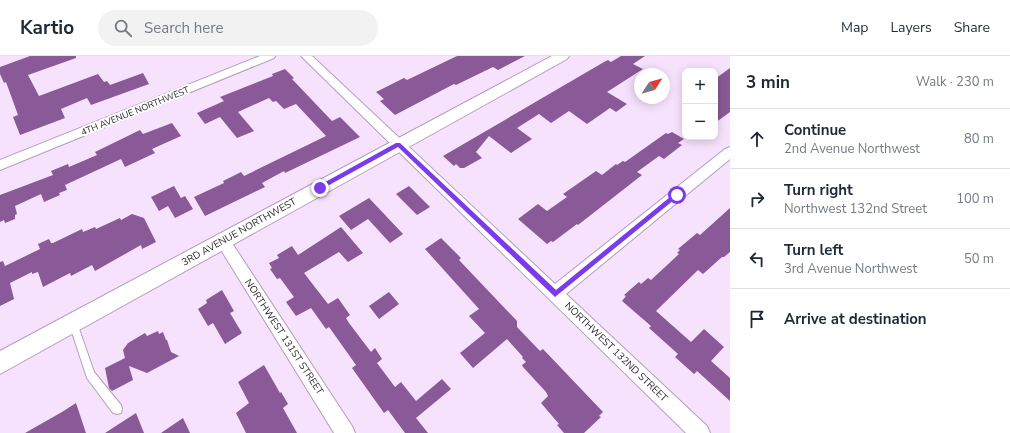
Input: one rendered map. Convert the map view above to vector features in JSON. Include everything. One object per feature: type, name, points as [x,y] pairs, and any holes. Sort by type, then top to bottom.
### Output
[{"type":"street","name":"4TH AVENUE NORTHWEST","points":[[0,165],[270,56]]},
{"type":"street","name":"NORTHWEST 132ND STREET","points":[[306,56],[700,433]]},
{"type":"street","name":"3RD AVENUE NORTHWEST","points":[[0,363],[562,56]]},
{"type":"street","points":[[555,294],[730,152]]},
{"type":"street","name":"NORTHWEST 131ST STREET","points":[[222,241],[345,433]]},
{"type":"lane","points":[[73,323],[90,375],[117,409]]},
{"type":"building","points":[[30,56],[76,56],[76,58],[28,75],[39,96],[98,74],[104,82],[107,81],[110,85],[143,73],[149,84],[91,105],[87,98],[61,109],[65,118],[20,135],[13,117],[18,115],[6,82],[4,83],[0,74],[0,67]]},
{"type":"building","points":[[457,56],[525,56],[498,70],[493,67],[456,85],[454,84],[395,115],[380,101],[384,99],[376,92],[404,78],[407,80]]},
{"type":"building","points":[[621,56],[645,56],[633,64],[641,68],[634,68],[634,75],[607,92],[627,104],[616,112],[610,108],[587,124],[569,111],[551,123],[539,114],[517,128],[532,139],[511,153],[489,136],[476,152],[482,158],[464,168],[460,168],[456,164],[454,166],[443,156],[604,62],[608,60],[611,62]]},
{"type":"building","points":[[730,68],[730,112],[718,121],[718,104],[718,77]]},
{"type":"building","points":[[285,69],[294,78],[292,79],[332,121],[340,117],[360,137],[285,173],[284,171],[262,183],[265,187],[205,216],[194,197],[224,183],[223,181],[241,172],[244,176],[326,136],[296,104],[284,109],[276,101],[273,102],[269,98],[238,112],[254,131],[237,138],[220,117],[205,124],[197,113],[224,101],[220,97],[273,76],[272,74]]},
{"type":"building","points":[[172,123],[181,136],[152,149],[155,153],[125,167],[121,159],[65,185],[67,190],[44,202],[41,194],[15,206],[17,214],[15,215],[15,219],[5,223],[4,220],[0,222],[0,195],[53,175],[51,171],[68,164],[69,167],[97,155],[95,152],[140,130],[143,134]]},
{"type":"building","points":[[672,132],[682,138],[682,140],[678,143],[682,145],[664,159],[659,156],[637,172],[642,175],[578,225],[577,224],[553,242],[551,241],[547,244],[518,219],[538,204],[547,211],[567,197],[563,194],[596,171],[602,175],[616,164],[617,165],[623,161],[625,162],[666,133],[668,134]]},
{"type":"building","points":[[174,186],[181,198],[185,196],[193,209],[175,218],[168,206],[159,211],[151,197]]},
{"type":"building","points":[[409,186],[430,207],[417,215],[396,194]]},
{"type":"building","points":[[369,198],[403,234],[390,243],[368,219],[351,230],[339,216]]},
{"type":"building","points":[[730,208],[730,252],[703,274],[698,270],[656,311],[691,342],[704,329],[724,347],[711,361],[730,378],[730,401],[697,371],[694,374],[675,357],[678,354],[649,328],[651,326],[622,301],[626,296],[624,295],[639,282],[641,284],[648,278],[651,280],[679,254],[677,253],[680,250],[678,249],[697,233],[700,235]]},
{"type":"building","points":[[132,214],[144,218],[156,242],[142,249],[141,245],[95,271],[92,265],[71,276],[70,273],[43,287],[38,272],[32,274],[32,272],[10,283],[14,299],[0,306],[0,262],[3,261],[5,266],[40,249],[38,244],[49,239],[51,243],[53,243],[82,229],[83,232],[95,227],[96,229],[120,218],[121,220]]},
{"type":"building","points":[[341,227],[363,253],[348,262],[339,252],[304,273],[328,304],[338,298],[350,315],[346,318],[349,323],[371,352],[375,348],[382,359],[377,363],[395,387],[401,382],[416,401],[442,379],[451,389],[416,418],[428,433],[405,433],[388,410],[384,413],[352,368],[356,365],[329,327],[326,329],[311,308],[296,316],[286,302],[294,297],[280,278],[277,279],[270,269],[272,268],[269,263],[279,258],[277,255],[292,246],[298,255]]},
{"type":"building","points":[[441,238],[461,258],[459,260],[517,321],[517,327],[540,351],[543,349],[603,412],[599,416],[601,417],[584,433],[564,433],[557,425],[559,424],[541,403],[548,396],[546,392],[523,367],[522,365],[526,362],[507,339],[473,368],[460,353],[485,333],[469,316],[479,309],[425,249]]},
{"type":"building","points":[[222,290],[234,311],[230,313],[242,333],[225,344],[213,323],[208,326],[198,309],[207,303],[206,300]]},
{"type":"building","points":[[389,292],[399,304],[379,319],[369,306]]},
{"type":"building","points":[[158,331],[159,334],[163,332],[171,352],[179,356],[147,373],[129,366],[133,380],[112,391],[109,388],[105,368],[125,358],[123,350],[128,343],[145,333],[147,336]]},
{"type":"building","points":[[264,365],[288,404],[283,408],[297,433],[246,433],[236,413],[249,403],[238,382]]},
{"type":"building","points":[[76,403],[86,433],[25,433],[62,412]]},
{"type":"building","points":[[136,413],[144,433],[105,433]]},
{"type":"building","points":[[183,418],[190,433],[161,433]]},
{"type":"route","points":[[320,188],[398,145],[555,294],[677,195]]}]
